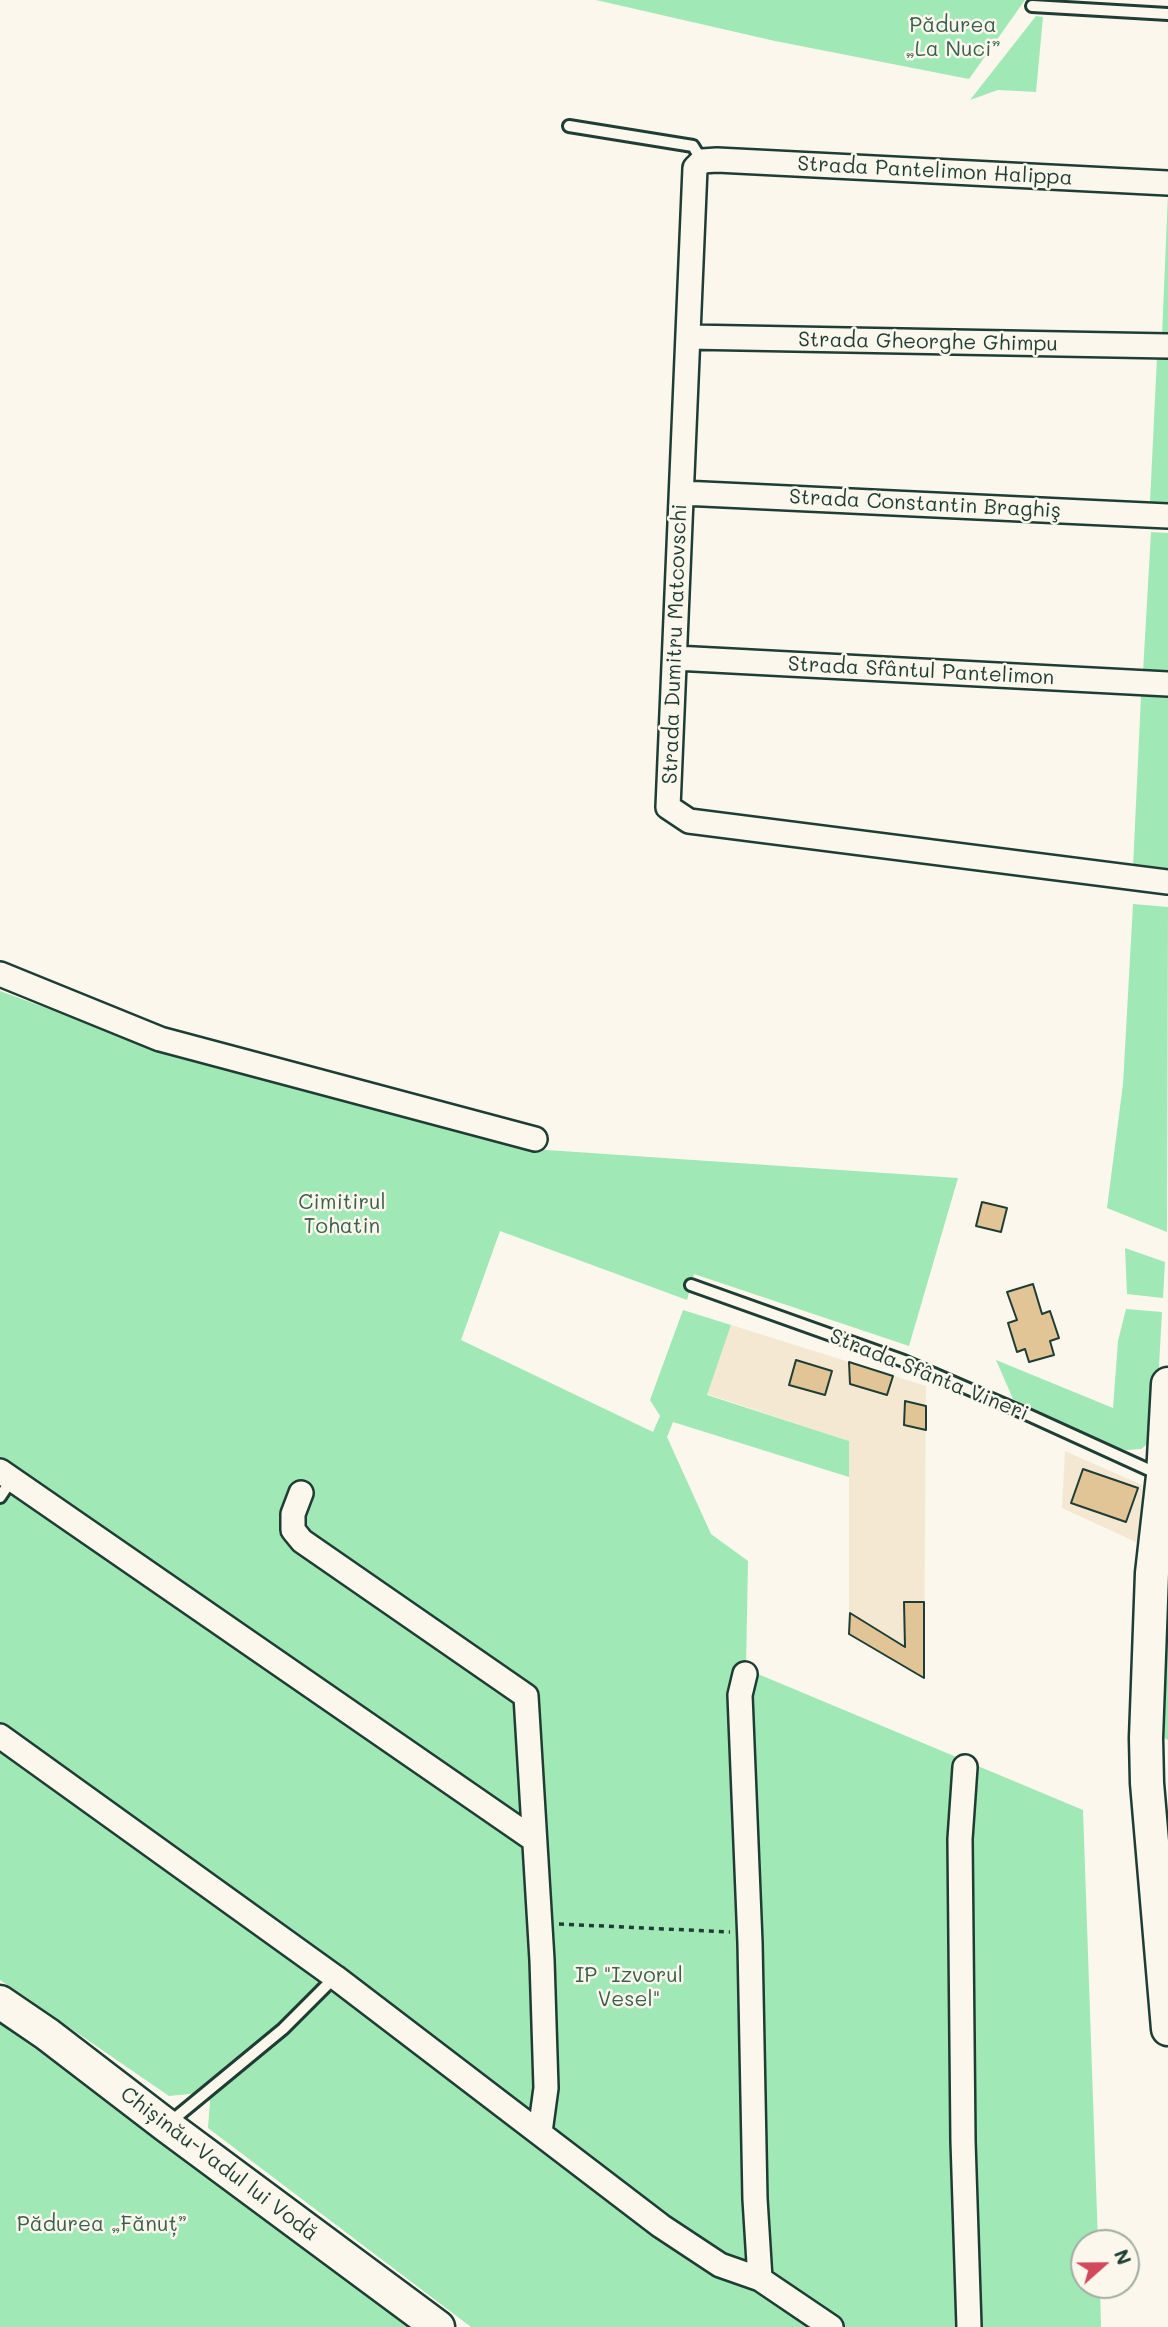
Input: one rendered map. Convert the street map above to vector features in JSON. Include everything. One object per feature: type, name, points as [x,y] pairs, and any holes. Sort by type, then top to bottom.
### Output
[{"type":"street","name":"Strada Pantelimon Halippa","points":[[702,162],[717,160],[1168,183]]},
{"type":"street","name":"Strada Dumitru Matcovschi","points":[[702,162],[695,168],[668,807],[689,821],[1168,882]]},
{"type":"street","name":"Strada Gheorghe Ghimpu","points":[[688,337],[1168,346]]},
{"type":"street","name":"Strada Constantin Braghiş","points":[[682,493],[1168,516]]},
{"type":"street","name":"Strada Sfântul Pantelimon","points":[[675,657],[1168,684]]},
{"type":"street","points":[[0,974],[160,1039],[536,1139]]},
{"type":"street","points":[[1168,1384],[1164,1483],[1152,1573],[1146,1738],[1147,1783],[1168,2029]]},
{"type":"street","points":[[4,1482],[533,1839]]},
{"type":"street","points":[[301,1493],[293,1514],[293,1530],[302,1541],[526,1696],[546,2088],[540,2132]]},
{"type":"street","points":[[745,1674],[740,1695],[755,2199],[760,2279]]},
{"type":"street","points":[[0,1736],[335,1977],[661,2226],[720,2266],[760,2279],[831,2327]]},
{"type":"street","points":[[965,1767],[960,1839],[962,2141],[969,2327]]},
{"type":"street","name":"Chișinău-Vadul lui Vodă","points":[[0,2002],[47,2034],[438,2327]]},
{"type":"lane","points":[[1032,6],[1168,14]]},
{"type":"lane","points":[[569,126],[692,146],[702,162]]},
{"type":"lane","name":"Strada Sfânta Vineri","points":[[691,1284],[904,1361],[1024,1412],[1164,1483]]},
{"type":"lane","points":[[167,2126],[283,2029],[335,1977]]},
{"type":"path","points":[[539,1923],[749,1933]]},
{"type":"shaded area","points":[[731,1325],[926,1386],[924,1678],[849,1634],[849,1441],[707,1394]]},
{"type":"shaded area","points":[[1065,1451],[1142,1485],[1138,1543],[1062,1508]]},
{"type":"green space","name":"Pădurea „La Nuci”","points":[[596,0],[1025,0],[969,79],[775,41]]},
{"type":"green space","points":[[1036,16],[1043,17],[1036,92],[998,90],[970,100]]},
{"type":"green space","points":[[1168,193],[1168,336],[1162,336]]},
{"type":"green space","points":[[1157,357],[1168,358],[1168,504],[1150,502]]},
{"type":"green space","points":[[1151,532],[1168,533],[1168,674],[1143,672]]},
{"type":"green space","points":[[1141,696],[1168,698],[1168,870],[1133,868]]},
{"type":"green space","points":[[1133,904],[1168,907],[1167,1232],[1107,1208],[1123,1084]]},
{"type":"green space","name":"IP \"Izvorul Vesel\"","points":[[0,991],[137,1041],[532,1149],[958,1178],[909,1346],[694,1274],[687,1300],[500,1231],[461,1340],[653,1432],[660,1416],[650,1400],[683,1310],[731,1325],[707,1395],[849,1441],[849,1477],[673,1422],[667,1437],[711,1534],[748,1561],[746,1669],[1083,1810],[1098,2229],[1070,2229],[1070,2299],[1100,2299],[1101,2327],[471,2327],[208,2128],[210,2101],[199,2093],[169,2096],[0,1980]]},
{"type":"green space","points":[[1125,1248],[1165,1262],[1163,1298],[1127,1294]]},
{"type":"green space","points":[[1126,1309],[1162,1312],[1155,1438],[1141,1449],[1126,1450],[1096,1441],[1013,1399],[996,1360],[1113,1408],[1118,1341]]},
{"type":"green space","points":[[1168,1531],[1168,1740],[1162,1737],[1158,1730]]},
{"type":"green space","name":"Pădurea „Fănuț”","points":[[0,2021],[411,2327],[0,2327]]},
{"type":"building","points":[[982,1202],[1007,1208],[1001,1232],[976,1226]]},
{"type":"building","points":[[1033,1284],[1042,1314],[1050,1311],[1059,1338],[1050,1341],[1054,1355],[1029,1362],[1025,1349],[1017,1352],[1008,1323],[1017,1320],[1007,1292]]},
{"type":"building","points":[[796,1360],[832,1371],[825,1395],[789,1385]]},
{"type":"building","points":[[849,1362],[893,1376],[887,1395],[850,1384]]},
{"type":"building","points":[[905,1401],[926,1406],[926,1430],[904,1425]]},
{"type":"building","points":[[1083,1469],[1138,1488],[1126,1522],[1071,1503]]},
{"type":"building","points":[[904,1602],[924,1602],[924,1678],[849,1634],[850,1613],[905,1647]]},
{"type":"park label","name":"Cimitirul Tohatin","points":[[342,1215]]}]
